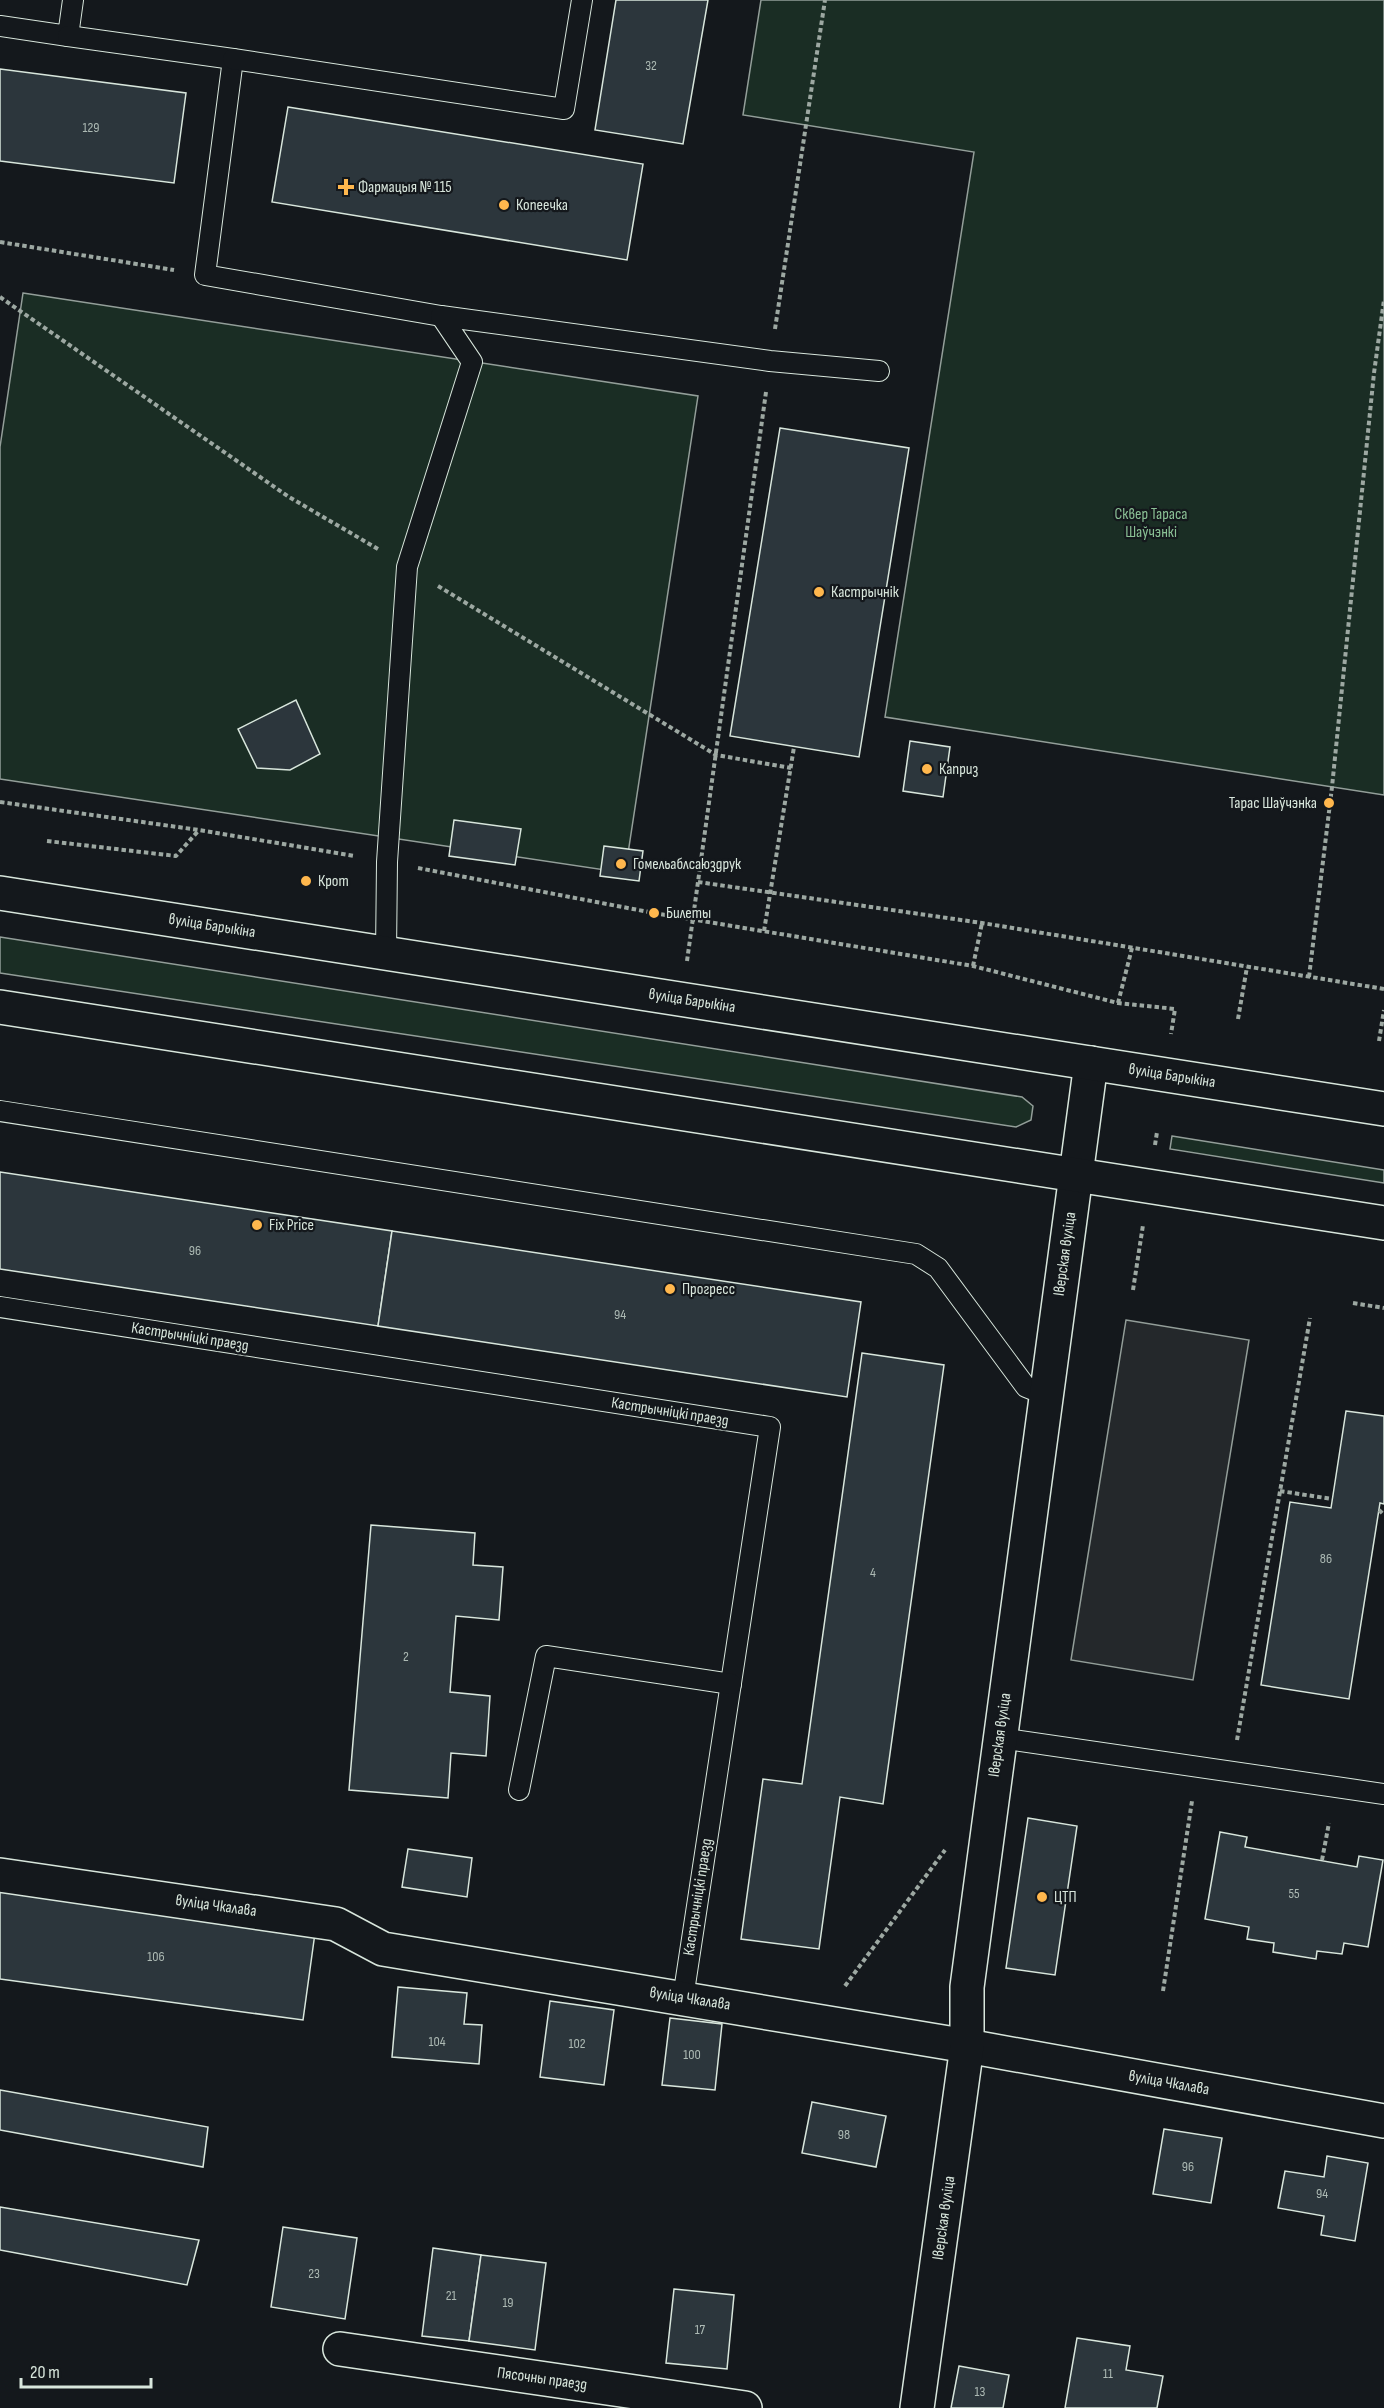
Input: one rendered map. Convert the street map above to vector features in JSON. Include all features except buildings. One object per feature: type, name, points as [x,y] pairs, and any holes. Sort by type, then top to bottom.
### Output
[{"type":"street","name":"вуліца Барыкіна","points":[[0,893],[1384,1109]]},
{"type":"street","points":[[0,1007],[1384,1223]]},
{"type":"street","name":"Іверская вуліца","points":[[917,2408],[967,2046],[967,1987],[1091,1063]]},
{"type":"street","name":"вуліца Чкалава","points":[[0,1875],[336,1924],[383,1949],[967,2046],[1384,2121]]},
{"type":"street","name":"Пясочны праезд","points":[[340,2349],[745,2408]]},
{"type":"lane","points":[[68,36],[73,0]]},
{"type":"lane","points":[[0,26],[564,109],[582,0]]},
{"type":"lane","points":[[233,59],[205,275],[441,316],[770,361],[879,371]]},
{"type":"lane","points":[[386,953],[387,862],[407,567],[472,362],[441,316]]},
{"type":"lane","points":[[0,1111],[916,1254],[938,1268],[1026,1387],[1046,1395]]},
{"type":"lane","name":"Кастрычніцкі праезд","points":[[0,1307],[770,1427],[683,1998]]},
{"type":"lane","points":[[519,1790],[546,1656],[731,1684]]},
{"type":"lane","points":[[1000,1738],[1384,1794]]},
{"type":"path","points":[[693,920],[770,361],[825,0]]},
{"type":"path","points":[[0,242],[205,275]]},
{"type":"path","points":[[0,297],[289,497],[716,755],[791,768]]},
{"type":"path","points":[[1309,977],[1332,787],[1374,373],[1384,300]]},
{"type":"path","points":[[764,931],[794,747]]},
{"type":"path","points":[[0,802],[199,830],[387,862],[693,920],[973,966],[1118,1003],[1175,1009],[1172,1034]]},
{"type":"path","points":[[47,841],[176,856],[199,830]]},
{"type":"path","points":[[698,882],[982,923],[1384,989]]},
{"type":"path","points":[[973,966],[982,923]]},
{"type":"path","points":[[1118,1003],[1132,948]]},
{"type":"path","points":[[1238,1019],[1247,966]]},
{"type":"path","points":[[1379,1041],[1384,1010]]},
{"type":"path","points":[[1155,1145],[1157,1132]]},
{"type":"path","points":[[1133,1290],[1143,1225]]},
{"type":"path","points":[[1353,1303],[1384,1308]]},
{"type":"path","points":[[1237,1740],[1310,1318]]},
{"type":"path","points":[[1280,1491],[1332,1499]]},
{"type":"path","points":[[1379,1510],[1384,1515]]},
{"type":"path","points":[[1163,1991],[1192,1801]]},
{"type":"path","points":[[1322,1860],[1329,1823]]},
{"type":"path","points":[[844,1987],[947,1846]]},
{"type":"green space","name":"Сквер Тараса Шаўчэнкі","points":[[761,0],[1384,0],[1384,795],[885,717],[974,152],[743,115]]},
{"type":"green space","points":[[23,293],[698,396],[625,873],[0,779],[0,447]]},
{"type":"green space","points":[[0,937],[1022,1097],[1033,1106],[1031,1120],[1016,1127],[0,973]]},
{"type":"green space","points":[[1172,1136],[1384,1170],[1384,1183],[1170,1149]]},
{"type":"shaded area","points":[[1126,1320],[1249,1340],[1193,1680],[1071,1660]]},
{"type":"place","name":"Фармацыя № 115","points":[[346,187]]},
{"type":"place","name":"Копеечка","points":[[504,205]]},
{"type":"place","name":"Кастрычнік","points":[[819,592]]},
{"type":"place","name":"Каприз","points":[[927,769]]},
{"type":"place","name":"Тарас Шаўчэнка","points":[[1329,803]]},
{"type":"place","name":"Гомельаблсаюздрук","points":[[621,864]]},
{"type":"place","name":"Крот","points":[[306,881]]},
{"type":"place","name":"Билеты","points":[[654,913]]},
{"type":"place","name":"Fix Price","points":[[257,1225]]},
{"type":"place","name":"Прогресс","points":[[670,1289]]},
{"type":"place","name":"ЦТП","points":[[1042,1897]]}]
